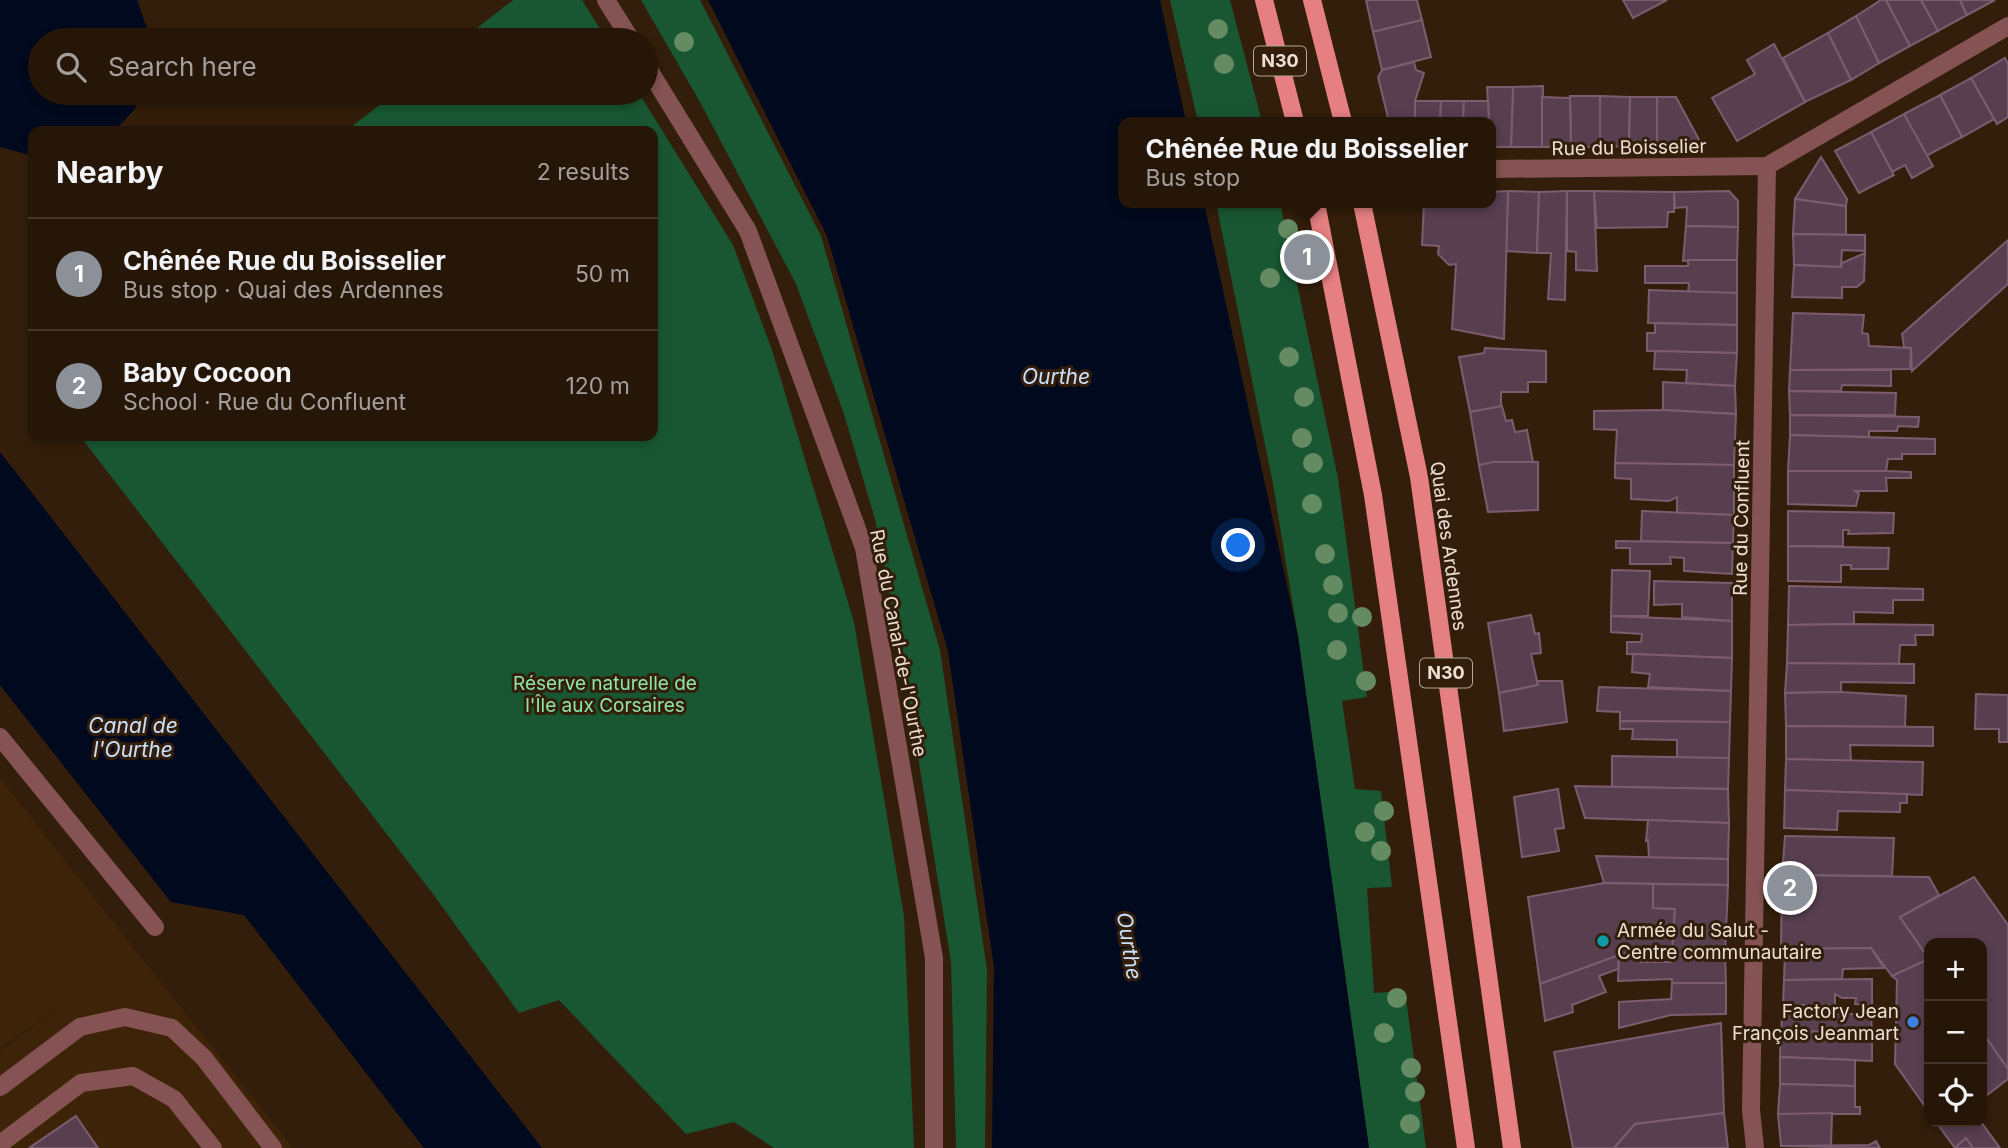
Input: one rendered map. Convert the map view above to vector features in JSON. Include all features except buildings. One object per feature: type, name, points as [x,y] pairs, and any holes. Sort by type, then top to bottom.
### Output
[{"type":"main road","name":"N30","points":[[1264,0],[1295,117]]},
{"type":"main road","name":"N30","points":[[1312,0],[1342,117]]},
{"type":"main road","name":"N30","points":[[1317,208],[1373,495],[1466,1148]]},
{"type":"main road","name":"Quai des Ardennes","points":[[1363,208],[1419,477],[1512,1148]]},
{"type":"street","points":[[606,0],[624,28]]},
{"type":"street","points":[[1767,166],[2008,26]]},
{"type":"street","name":"Rue du Canal-de-l'Ourthe","points":[[658,85],[748,231],[864,548],[934,958],[934,1148]]},
{"type":"street","name":"Rue du Boisselier","points":[[1496,169],[1767,166]]},
{"type":"street","name":"Rue du Confluent","points":[[1755,1148],[1751,1110],[1767,166]]},
{"type":"street","points":[[0,737],[155,928]]},
{"type":"street","points":[[0,1087],[80,1027],[125,1017],[172,1028],[204,1058],[273,1148]]},
{"type":"street","points":[[0,1144],[81,1083],[133,1076],[174,1099],[213,1148]]},
{"type":"shaded area","points":[[0,778],[293,1148],[0,1148],[0,1051],[75,996],[0,1048]]},
{"type":"green space","points":[[513,0],[582,0],[600,28],[477,28]]},
{"type":"green space","points":[[641,0],[700,0],[821,236],[940,650],[987,970],[985,1148],[956,1148],[951,962],[902,657],[875,519],[843,411],[796,284],[700,102]]},
{"type":"green space","points":[[1170,0],[1230,0],[1261,117],[1197,117]]},
{"type":"green space","name":"Réserve naturelle de l'Île aux Corsaires","points":[[380,105],[646,105],[733,245],[772,350],[854,622],[904,916],[914,1148],[774,1148],[734,1122],[686,1134],[559,1000],[519,1013],[433,894],[84,441],[658,441],[658,126],[352,126]]},
{"type":"green space","points":[[1217,208],[1281,208],[1338,478],[1367,697],[1342,701],[1355,789],[1381,791],[1392,887],[1367,888],[1374,993],[1405,991],[1426,1148],[1369,1148],[1298,636],[1273,484]]},
{"type":"water","points":[[0,0],[137,0],[147,28],[28,28],[28,105],[136,105],[134,110],[119,126],[28,126],[28,155],[0,147]]},
{"type":"water","name":"Ourthe","points":[[708,0],[1160,0],[1185,117],[1118,117],[1118,208],[1205,208],[1298,636],[1369,1148],[992,1148],[994,967],[948,651],[827,236]]},
{"type":"water","name":"Canal de l'Ourthe","points":[[0,452],[542,1148],[424,1148],[244,915],[171,902],[0,685]]},
{"type":"place","name":"Chênée Rue du Boisselier","points":[[1307,257]]},
{"type":"place","name":"Baby Cocoon","points":[[1790,888]]},
{"type":"place","name":"Armée du Salut - Centre communautaire","points":[[1603,941]]},
{"type":"place","name":"Factory Jean François Jeanmart","points":[[1913,1022]]}]
